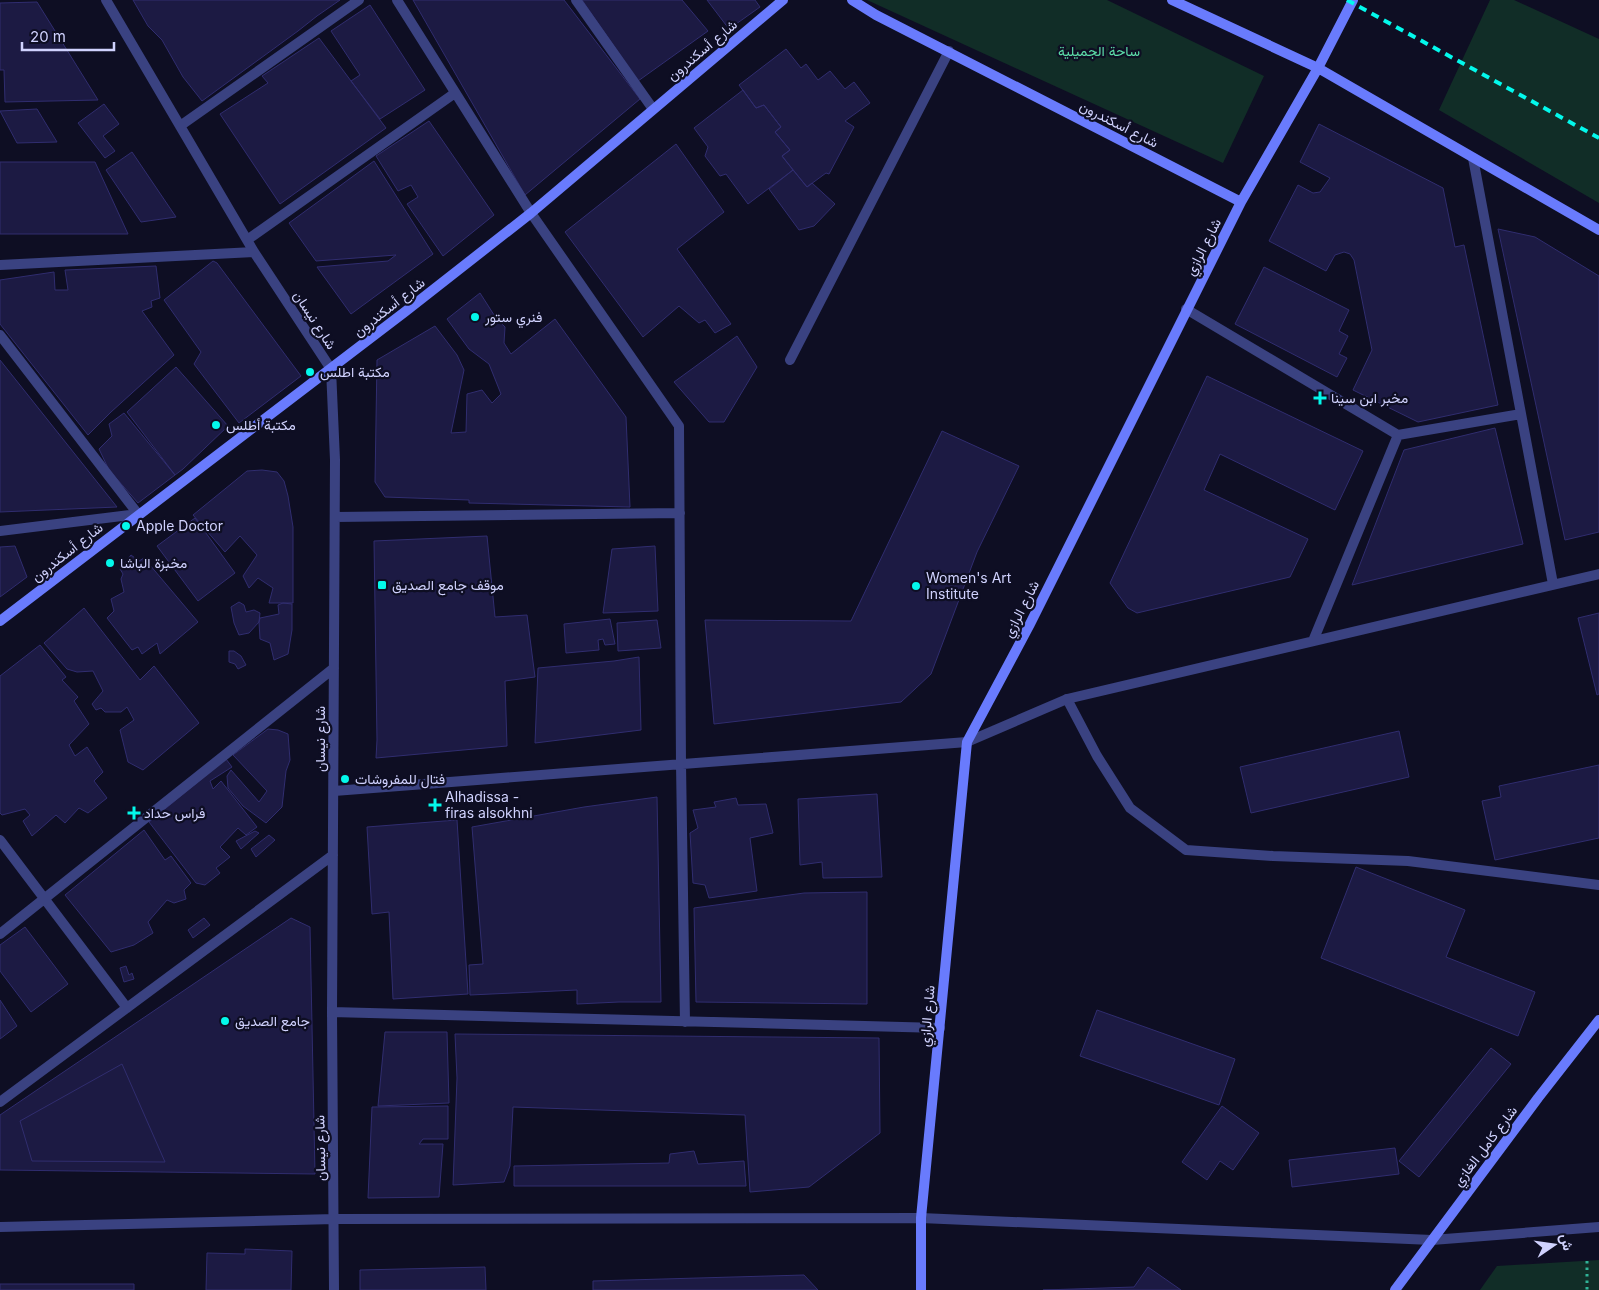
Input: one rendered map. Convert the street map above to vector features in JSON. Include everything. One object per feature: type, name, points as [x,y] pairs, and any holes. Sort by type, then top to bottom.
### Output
[{"type":"main road","name":"شارع أسكندرون","points":[[0,621],[138,514],[331,369],[531,213],[783,0]]},
{"type":"main road","name":"شارع أسكندرون","points":[[852,0],[876,15],[1241,202]]},
{"type":"main road","points":[[1172,0],[1318,68],[1599,230]]},
{"type":"main road","name":"شارع الرازي","points":[[921,1290],[922,1218],[967,742],[1029,626],[1241,202],[1318,68],[1353,0]]},
{"type":"main road","name":"شارع كامل الغازي","points":[[1395,1290],[1599,1020]]},
{"type":"street","name":"شارع نيسان","points":[[106,0],[254,252],[331,369],[335,460],[332,1012],[335,1219],[334,1290]]},
{"type":"street","points":[[180,126],[359,0]]},
{"type":"street","points":[[397,0],[531,213],[679,426],[680,764],[686,1022]]},
{"type":"street","points":[[576,0],[653,109]]},
{"type":"street","points":[[790,360],[949,51]]},
{"type":"street","points":[[247,240],[455,93]]},
{"type":"street","points":[[1473,158],[1553,584]]},
{"type":"street","points":[[0,265],[254,252]]},
{"type":"street","points":[[1186,309],[1398,435],[1521,414]]},
{"type":"street","points":[[0,335],[138,514]]},
{"type":"street","points":[[1313,641],[1398,435]]},
{"type":"street","points":[[335,517],[680,513]]},
{"type":"street","points":[[0,531],[138,514]]},
{"type":"street","points":[[334,791],[967,742],[1067,699],[1599,574]]},
{"type":"street","points":[[0,934],[334,668]]},
{"type":"street","points":[[1067,699],[1096,756],[1130,808],[1186,850],[1272,856],[1408,861],[1599,885]]},
{"type":"street","points":[[0,840],[127,1008]]},
{"type":"street","points":[[0,1102],[333,855]]},
{"type":"street","points":[[332,1012],[940,1028]]},
{"type":"street","points":[[0,1228],[335,1219],[922,1218],[1432,1240],[1599,1228]]},
{"type":"path","points":[[1587,1261],[1587,1290]]},
{"type":"green space","name":"ساحة الجميلية","points":[[867,0],[1107,0],[1264,76],[1223,163]]},
{"type":"green space","points":[[1490,0],[1514,0],[1599,39],[1599,203],[1439,110]]},
{"type":"green space","points":[[1599,1260],[1599,1290],[1480,1290],[1497,1266]]},
{"type":"building","points":[[133,0],[340,0],[202,101],[183,77],[162,40],[148,26]]},
{"type":"building","points":[[413,0],[564,0],[640,99],[525,195]]},
{"type":"building","points":[[582,0],[682,0],[708,31],[638,81]]},
{"type":"building","points":[[707,0],[755,0],[760,7],[729,29]]},
{"type":"building","points":[[37,2],[98,100],[5,102],[4,70],[0,70],[0,3]]},
{"type":"building","points":[[370,5],[425,90],[380,119],[351,81],[360,75],[331,31]]},
{"type":"building","points":[[319,38],[386,128],[280,204],[220,114],[268,83],[262,76]]},
{"type":"building","points":[[786,49],[801,68],[806,64],[818,80],[830,71],[845,89],[854,82],[870,103],[845,121],[854,127],[829,174],[826,173],[807,187],[782,156],[790,150],[775,132],[781,127],[764,105],[756,108],[739,85]]},
{"type":"building","points":[[743,90],[756,108],[764,105],[781,127],[775,132],[790,150],[782,156],[793,170],[748,204],[726,174],[720,176],[705,156],[708,147],[694,128]]},
{"type":"building","points":[[104,104],[119,124],[103,136],[115,151],[105,158],[78,123]]},
{"type":"building","points":[[37,109],[57,142],[17,143],[0,111]]},
{"type":"building","points":[[429,121],[494,215],[443,256],[407,204],[418,197],[411,185],[398,191],[376,156]]},
{"type":"building","points":[[1319,124],[1443,188],[1455,247],[1464,245],[1498,405],[1418,422],[1353,390],[1372,350],[1354,260],[1350,254],[1344,252],[1335,255],[1326,271],[1269,241],[1298,185],[1313,193],[1320,192],[1330,178],[1300,162]]},
{"type":"building","points":[[676,144],[724,212],[677,249],[731,324],[715,333],[705,320],[699,323],[679,306],[643,337],[565,232]]},
{"type":"building","points":[[132,152],[176,217],[141,222],[106,170]]},
{"type":"building","points":[[374,161],[433,254],[351,314],[317,267],[388,261],[396,255],[316,261],[289,223]]},
{"type":"building","points":[[0,162],[95,162],[128,234],[0,234]]},
{"type":"building","points":[[793,170],[807,187],[812,183],[835,204],[814,226],[799,230],[769,189]]},
{"type":"building","points":[[1498,229],[1535,237],[1599,276],[1599,532],[1565,540]]},
{"type":"building","points":[[213,261],[217,263],[301,376],[239,423],[194,364],[201,352],[164,300]]},
{"type":"building","points":[[156,266],[160,298],[151,301],[152,307],[142,311],[174,355],[88,435],[0,324],[0,280],[54,272],[55,290],[68,290],[65,270]]},
{"type":"building","points":[[1264,267],[1349,310],[1339,331],[1348,336],[1339,354],[1347,358],[1337,377],[1235,324]]},
{"type":"building","points":[[480,293],[496,318],[505,327],[504,343],[511,354],[555,319],[626,417],[630,507],[469,503],[469,500],[385,497],[375,482],[377,360],[435,326],[457,355],[464,370],[451,433],[466,432],[467,394],[482,390],[492,403],[501,394],[489,364],[469,349],[447,319]]},
{"type":"building","points":[[737,336],[757,367],[724,422],[709,422],[674,382]]},
{"type":"building","points":[[0,360],[117,507],[0,512]]},
{"type":"building","points":[[176,367],[228,426],[175,475],[127,412]]},
{"type":"building","points":[[1207,376],[1363,451],[1335,510],[1220,454],[1204,490],[1308,539],[1290,577],[1137,613],[1128,608],[1110,583]]},
{"type":"building","points":[[124,413],[175,475],[138,503],[109,470],[99,449],[112,436],[109,424]]},
{"type":"building","points":[[1495,428],[1523,544],[1352,585],[1404,450]]},
{"type":"building","name":"Women's Art Institute","points":[[942,431],[1019,466],[977,552],[931,674],[901,702],[714,724],[705,620],[851,621]]},
{"type":"building","points":[[247,471],[277,472],[284,481],[288,496],[293,527],[293,603],[269,603],[273,588],[258,578],[249,588],[243,576],[257,555],[240,536],[225,552],[193,515]]},
{"type":"building","points":[[195,518],[235,573],[198,601],[157,546]]},
{"type":"building","points":[[487,536],[495,617],[527,615],[535,677],[505,681],[507,746],[376,758],[374,541]]},
{"type":"building","points":[[15,546],[27,577],[0,597],[0,547]]},
{"type":"building","points":[[655,546],[658,611],[603,613],[612,549]]},
{"type":"building","points":[[131,555],[139,561],[144,558],[198,622],[160,654],[157,643],[142,654],[138,647],[132,650],[107,618],[114,611],[111,599],[124,592],[121,579],[123,574],[120,569]]},
{"type":"building","points":[[239,602],[244,605],[246,612],[254,610],[260,613],[259,622],[249,633],[239,635],[234,623],[231,607]]},
{"type":"building","points":[[283,603],[292,604],[292,630],[288,654],[274,660],[270,643],[260,639],[259,622],[260,618],[279,614],[278,605]]},
{"type":"building","points":[[84,608],[140,680],[154,666],[199,723],[143,770],[128,762],[120,730],[134,720],[127,707],[121,712],[105,712],[101,708],[96,710],[92,704],[103,691],[93,671],[77,672],[67,669],[44,643]]},
{"type":"building","points":[[1599,613],[1599,694],[1597,695],[1578,618]]},
{"type":"building","points":[[610,619],[615,644],[605,645],[603,639],[598,640],[599,650],[566,653],[564,624]]},
{"type":"building","points":[[657,620],[661,648],[618,651],[617,623]]},
{"type":"building","points":[[40,645],[66,677],[62,680],[78,697],[74,701],[89,724],[69,745],[75,756],[87,747],[103,772],[94,781],[107,798],[88,813],[79,808],[65,823],[56,815],[32,836],[23,821],[30,815],[25,809],[2,815],[0,813],[0,676]]},
{"type":"building","points":[[229,651],[234,651],[241,656],[246,665],[238,669],[235,664],[229,662]]},
{"type":"building","points":[[639,657],[641,730],[535,743],[538,668]]},
{"type":"building","points":[[268,729],[288,734],[290,760],[286,771],[282,807],[266,823],[243,806],[228,788],[227,776],[231,770],[259,802],[267,791],[233,755]]},
{"type":"building","points":[[1399,731],[1409,777],[1251,813],[1240,767]]},
{"type":"building","points":[[226,759],[232,767],[210,781],[213,789],[221,781],[257,827],[246,835],[238,828],[220,847],[230,857],[216,868],[220,873],[205,885],[196,883],[149,822]]},
{"type":"building","points":[[1599,765],[1599,838],[1495,860],[1482,801],[1501,797],[1499,786]]},
{"type":"building","points":[[877,794],[882,877],[823,878],[822,862],[800,865],[798,799]]},
{"type":"building","points":[[657,797],[661,1002],[577,1004],[577,990],[470,995],[469,965],[483,964],[472,827],[584,807]]},
{"type":"building","points":[[736,798],[738,805],[766,804],[773,833],[750,838],[757,891],[709,898],[705,885],[693,883],[690,833],[698,828],[693,810],[716,807],[714,802]]},
{"type":"building","points":[[457,820],[468,994],[393,999],[389,912],[372,914],[367,827]]},
{"type":"building","points":[[144,830],[165,860],[171,856],[191,883],[184,890],[186,899],[174,903],[167,900],[148,922],[153,933],[134,945],[111,952],[65,895]]},
{"type":"building","points":[[255,831],[259,833],[241,849],[236,841]]},
{"type":"building","points":[[269,835],[275,840],[256,857],[251,849]]},
{"type":"building","points":[[1356,867],[1465,910],[1446,957],[1535,992],[1518,1036],[1321,958]]},
{"type":"building","points":[[867,892],[867,1004],[696,1002],[694,908],[804,893]]},
{"type":"building","points":[[204,918],[210,925],[193,938],[188,930]]},
{"type":"building","name":"جامع الصديق","points":[[291,918],[310,927],[315,1174],[0,1170],[0,1115]]},
{"type":"building","points":[[25,927],[68,984],[31,1012],[0,971],[0,945]]},
{"type":"building","points":[[126,966],[129,975],[132,973],[134,979],[124,982],[120,968]]},
{"type":"building","points":[[0,1000],[17,1026],[0,1039]]},
{"type":"building","points":[[1097,1010],[1235,1059],[1219,1105],[1080,1056]]},
{"type":"building","points":[[385,1032],[447,1032],[449,1103],[378,1106]]},
{"type":"building","points":[[455,1034],[879,1038],[880,1133],[809,1187],[750,1192],[745,1115],[513,1107],[510,1166],[504,1182],[453,1185],[457,1078]]},
{"type":"building","points":[[1491,1048],[1511,1064],[1419,1177],[1399,1161]]},
{"type":"building","points":[[122,1064],[165,1162],[32,1161],[20,1121]]},
{"type":"building","points":[[448,1106],[448,1139],[423,1139],[419,1144],[443,1144],[439,1197],[368,1198],[372,1107]]},
{"type":"building","points":[[1222,1106],[1259,1133],[1233,1170],[1220,1161],[1207,1180],[1182,1162]]},
{"type":"building","points":[[1395,1148],[1399,1174],[1292,1187],[1289,1160]]},
{"type":"building","points":[[694,1151],[698,1164],[744,1161],[746,1186],[514,1186],[514,1166],[669,1163],[670,1154]]},
{"type":"building","points":[[245,1249],[292,1251],[291,1290],[206,1290],[207,1253],[245,1254]]},
{"type":"building","points":[[485,1267],[486,1290],[360,1290],[360,1270]]},
{"type":"building","points":[[1148,1267],[1181,1290],[1043,1290],[1134,1287]]},
{"type":"building","points":[[804,1275],[818,1290],[593,1290],[593,1281]]},
{"type":"building","points":[[0,1284],[134,1284],[134,1290],[0,1290]]},
{"type":"railway","points":[[1347,0],[1599,138]]},
{"type":"place","name":"فنري ستور","points":[[475,317]]},
{"type":"place","name":"مكتبة اطلس","points":[[310,372]]},
{"type":"place","name":"مخبر ابن سينا","points":[[1320,398]]},
{"type":"place","name":"مكتبة أطلس","points":[[216,425]]},
{"type":"place","name":"Apple Doctor","points":[[126,526]]},
{"type":"place","name":"مخبزة الباشا","points":[[110,563]]},
{"type":"place","name":"موقف جامع الصديق","points":[[382,585]]},
{"type":"place","name":"Women's Art Institute","points":[[916,586]]},
{"type":"place","name":"فتال للمفروشات","points":[[345,779]]},
{"type":"place","name":"Alhadissa - firas alsokhni","points":[[435,805]]},
{"type":"place","name":"فراس حداد","points":[[134,813]]},
{"type":"place","name":"جامع الصديق","points":[[225,1021]]}]
